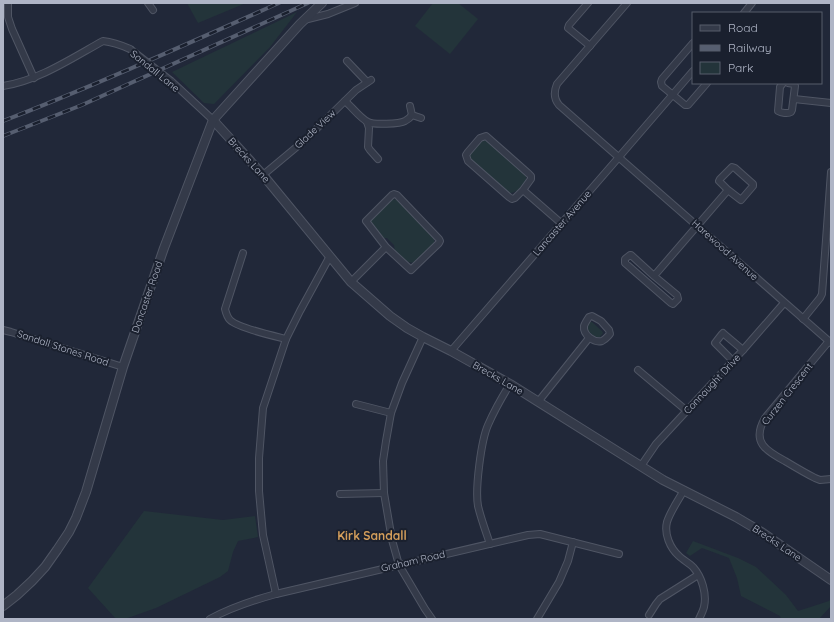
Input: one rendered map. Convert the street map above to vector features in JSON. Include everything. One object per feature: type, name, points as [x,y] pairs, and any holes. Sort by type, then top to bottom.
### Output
[{"type":"street","points":[[8,3],[8,16],[12,29],[34,78]]},
{"type":"street","points":[[148,3],[153,10]]},
{"type":"street","name":"Doncaster Road","points":[[3,606],[17,595],[45,567],[69,532],[86,492],[123,367],[164,248],[213,120],[302,22],[322,3]]},
{"type":"street","points":[[302,22],[328,14],[355,3]]},
{"type":"street","points":[[588,3],[568,28],[590,46],[625,4]]},
{"type":"street","points":[[745,12],[752,3]]},
{"type":"street","name":"Sandall Lane","points":[[3,86],[34,78],[103,41],[112,42],[130,49],[170,81],[213,120]]},
{"type":"street","points":[[692,44],[662,79],[662,86],[685,105],[688,105],[706,84]]},
{"type":"street","name":"Harewood Avenue","points":[[590,46],[554,89],[556,101],[559,105],[830,342]]},
{"type":"street","name":"Glade View","points":[[263,175],[305,140],[356,90],[369,81],[347,61]]},
{"type":"street","name":"Lancaster Avenue","points":[[451,351],[692,72]]},
{"type":"street","points":[[782,84],[780,87],[778,111],[789,113],[792,112],[794,84]]},
{"type":"street","points":[[794,99],[831,103]]},
{"type":"street","points":[[345,101],[367,122],[374,124],[404,122],[412,116],[421,118]]},
{"type":"street","points":[[410,106],[412,116]]},
{"type":"street","name":"Brecks Lane","points":[[213,120],[263,175],[351,282],[390,316],[407,328],[510,384],[663,480],[736,517],[763,533],[831,580]]},
{"type":"street","points":[[367,122],[369,128],[368,147],[378,159]]},
{"type":"street","points":[[486,136],[531,176],[531,179],[523,190],[512,199],[468,161],[466,155],[480,138],[486,136]]},
{"type":"street","points":[[732,167],[753,184],[741,200],[728,190],[719,181],[732,167]]},
{"type":"street","points":[[803,319],[822,294],[828,247],[831,172]]},
{"type":"street","points":[[523,190],[562,224]]},
{"type":"street","points":[[654,276],[728,190]]},
{"type":"street","points":[[394,194],[397,195],[440,241],[439,244],[412,270],[386,247],[366,221],[394,194]]},
{"type":"street","points":[[351,282],[386,247]]},
{"type":"street","points":[[243,253],[225,309],[227,316],[231,321],[238,325],[286,339]]},
{"type":"street","points":[[628,255],[631,256],[654,276],[676,295],[678,299],[673,304],[625,263],[625,259],[628,255]]},
{"type":"street","points":[[276,594],[263,535],[259,491],[259,458],[263,408],[286,339],[300,310],[330,256]]},
{"type":"street","name":"Connaught Drive","points":[[641,466],[656,444],[743,350],[784,303]]},
{"type":"street","points":[[592,316],[601,321],[609,330],[610,334],[600,342],[589,338],[584,327],[589,317],[592,316]]},
{"type":"street","name":"Sandall Stones Road","points":[[3,330],[123,367]]},
{"type":"street","points":[[733,361],[715,343],[722,334],[723,333],[743,350]]},
{"type":"street","points":[[423,337],[402,383],[391,413],[383,461],[384,493],[392,540],[399,564],[432,619]]},
{"type":"street","points":[[538,402],[589,338]]},
{"type":"street","name":"Curzen Crescent","points":[[830,342],[765,418],[760,429],[760,440],[768,452],[815,478],[820,480],[831,478]]},
{"type":"street","points":[[638,370],[687,411]]},
{"type":"street","points":[[490,544],[478,504],[480,461],[487,426],[510,384]]},
{"type":"street","points":[[356,404],[391,413]]},
{"type":"street","points":[[684,490],[667,522],[666,531],[672,548],[679,556],[694,568],[704,588],[704,607],[699,619]]},
{"type":"street","points":[[340,494],[384,493]]},
{"type":"street","name":"Graham Road","points":[[210,619],[240,606],[276,594],[528,535],[540,534],[618,554]]},
{"type":"street","points":[[538,619],[559,582],[568,561],[573,542]]},
{"type":"street","points":[[649,615],[660,598],[698,575]]},
{"type":"green space","points":[[187,3],[246,3],[198,23]]},
{"type":"green space","points":[[433,3],[458,3],[478,19],[450,54],[415,26]]},
{"type":"green space","points":[[297,12],[270,47],[214,104],[204,103],[172,72]]},
{"type":"green space","points":[[482,140],[488,141],[525,174],[526,180],[516,191],[508,193],[469,157],[469,154]]},
{"type":"green space","points":[[391,199],[398,200],[434,238],[434,243],[415,263],[408,262],[395,252],[394,245],[387,238],[382,238],[370,223],[370,221]]},
{"type":"green space","points":[[589,322],[592,322],[602,331],[603,333],[600,337],[595,337],[586,329]]},
{"type":"green space","points":[[144,511],[223,520],[255,516],[258,537],[238,541],[233,552],[228,571],[220,577],[156,608],[125,619],[116,619],[88,588]]},
{"type":"green space","points":[[693,541],[738,558],[756,567],[786,595],[798,611],[831,599],[831,606],[819,619],[781,619],[780,616],[741,596],[737,578],[729,558],[702,548],[690,556],[686,553]]},
{"type":"railway","points":[[3,121],[107,79],[279,3]]},
{"type":"railway","points":[[3,136],[82,105],[308,3]]},
{"type":"district","name":"Kirk Sandall","points":[[372,535]]}]
